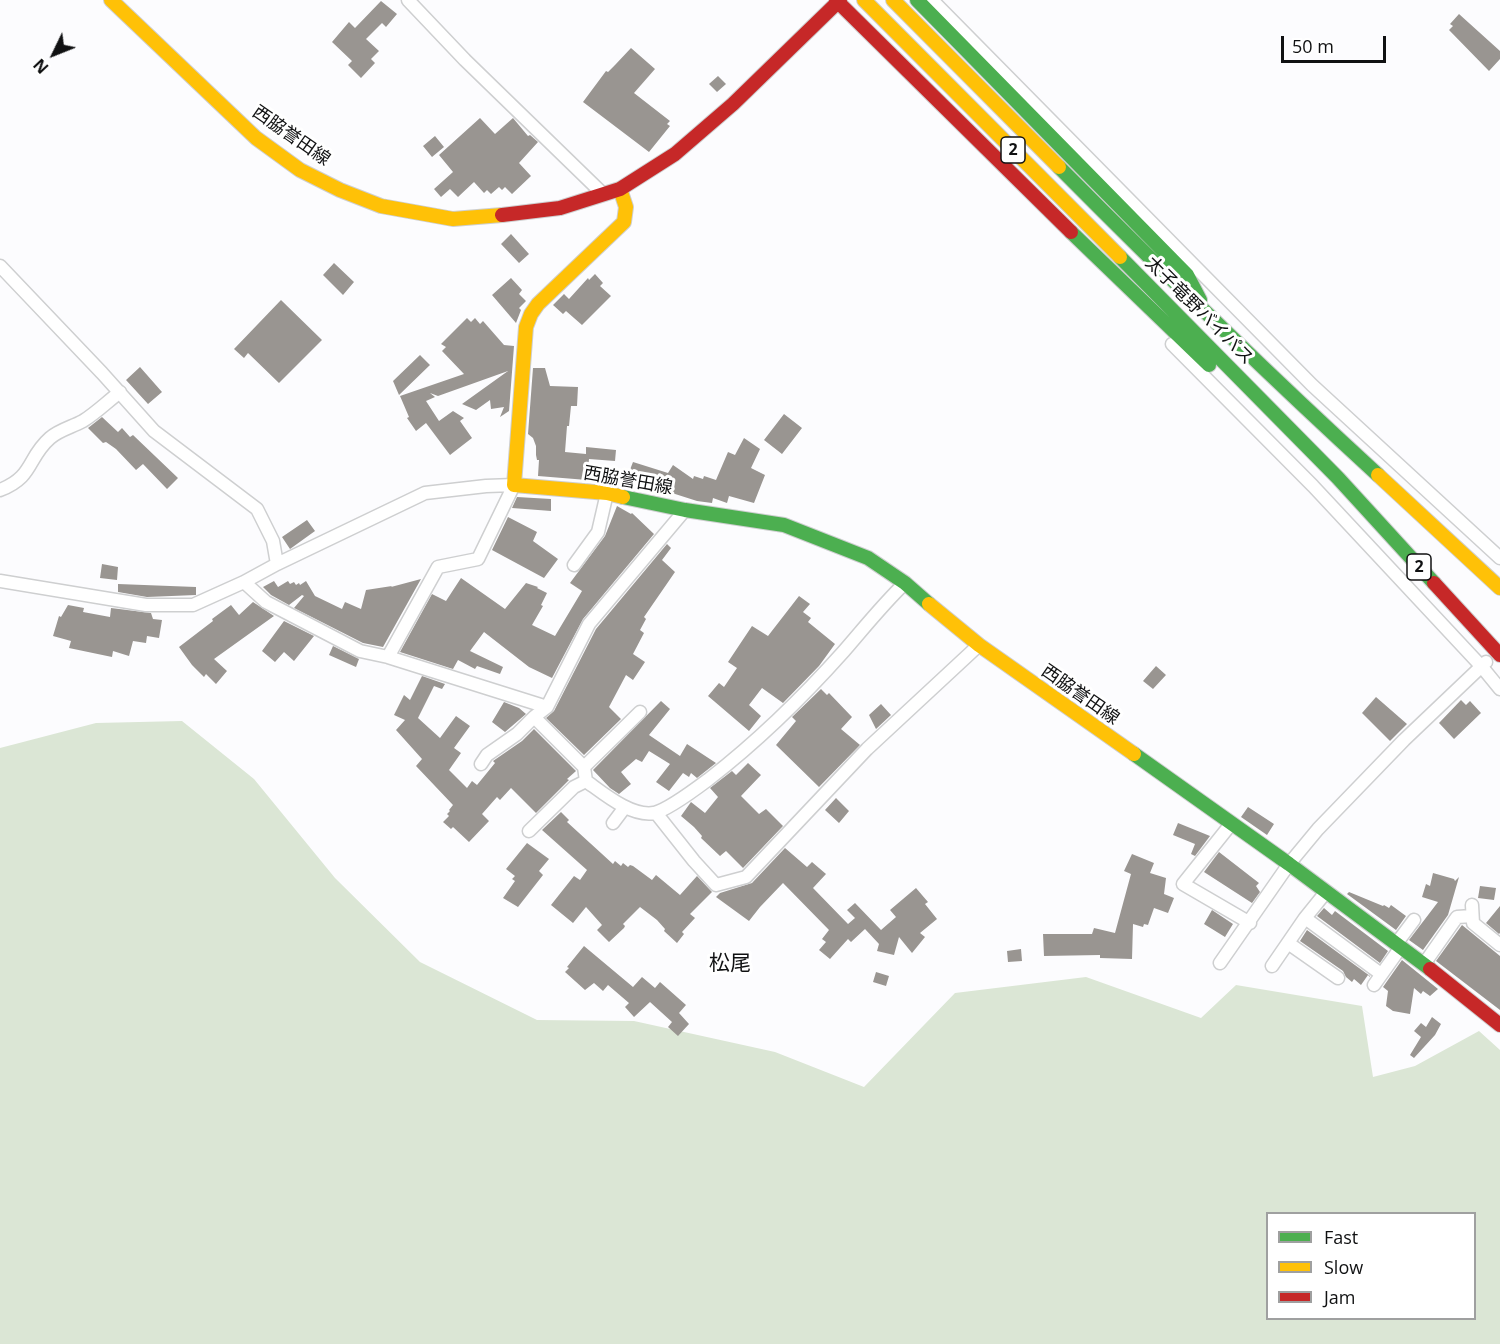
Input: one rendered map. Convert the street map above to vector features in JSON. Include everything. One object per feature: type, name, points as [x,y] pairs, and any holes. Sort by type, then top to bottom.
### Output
[{"type":"main road","name":"西脇誉田線","points":[[111,0],[256,138],[300,170],[340,190],[381,206],[453,219],[560,208],[620,189],[675,154],[733,104],[834,2]]},
{"type":"main road","name":"太子竜野バイパス","points":[[864,0],[1338,478],[1490,661]]},
{"type":"main road","name":"太子竜野バイパス","points":[[893,0],[1177,286],[1500,588]]},
{"type":"main road","points":[[917,0],[1186,275],[1206,311]]},
{"type":"main road","points":[[834,2],[981,143],[1173,333],[1338,478]]},
{"type":"main road","points":[[514,485],[526,327],[538,304],[624,222],[626,207],[620,189]]},
{"type":"main road","name":"西脇誉田線","points":[[514,485],[607,493],[685,510],[784,525],[868,558],[905,583],[979,645],[1289,864],[1424,964],[1500,1025]]},
{"type":"street","points":[[408,0],[465,60],[603,194]]},
{"type":"street","points":[[932,0],[1312,385],[1500,558]]},
{"type":"street","points":[[834,2],[1305,478],[1490,661],[1500,689]]},
{"type":"street","points":[[0,266],[154,431],[257,509],[273,542],[278,564]]},
{"type":"street","points":[[0,490],[11,486],[26,474],[40,448],[52,436],[82,421],[120,392]]},
{"type":"street","points":[[0,581],[146,605],[193,605],[425,493],[514,485],[478,559],[438,567],[388,657]]},
{"type":"street","points":[[574,565],[598,532],[607,493]]},
{"type":"street","points":[[481,764],[487,755],[517,734],[547,707],[590,624],[685,510]]},
{"type":"street","points":[[244,582],[266,602],[360,651],[388,657],[547,707]]},
{"type":"street","points":[[534,717],[584,767],[586,781],[625,807],[646,813],[656,813],[694,790],[739,756],[792,707],[885,602],[905,583]]},
{"type":"street","points":[[656,813],[716,885],[746,877],[867,749],[979,645]]},
{"type":"street","points":[[1220,963],[1289,864],[1318,829],[1404,740],[1490,661]]},
{"type":"street","points":[[584,767],[640,712]]},
{"type":"street","points":[[529,831],[574,787],[586,781]]},
{"type":"street","points":[[613,822],[625,807]]},
{"type":"street","points":[[1231,824],[1184,884],[1250,923]]},
{"type":"street","points":[[1272,966],[1326,892]]},
{"type":"street","points":[[1424,964],[1457,917],[1472,910],[1473,923],[1500,945]]},
{"type":"street","points":[[1305,918],[1378,980],[1414,920]]},
{"type":"street","points":[[1288,943],[1338,978]]},
{"type":"green space","points":[[182,721],[254,779],[335,878],[420,962],[537,1020],[634,1021],[775,1052],[864,1087],[955,993],[1086,977],[1201,1018],[1236,985],[1362,1006],[1373,1077],[1415,1066],[1479,1031],[1500,1050],[1500,1344],[0,1344],[0,748],[96,723]]},
{"type":"building","points":[[381,1],[397,14],[386,27],[382,23],[366,39],[379,51],[371,59],[375,63],[361,78],[348,65],[352,61],[332,42],[349,22],[355,28]]},
{"type":"building","points":[[1459,14],[1500,51],[1500,59],[1489,71],[1449,30],[1453,26],[1450,24]]},
{"type":"building","points":[[631,48],[655,69],[634,93],[670,121],[667,124],[670,126],[649,152],[583,102],[606,71],[608,72]]},
{"type":"building","points":[[718,76],[726,84],[717,92],[709,84]]},
{"type":"building","points":[[480,118],[495,134],[513,118],[528,136],[530,135],[538,142],[519,163],[531,176],[512,194],[505,187],[502,190],[499,187],[491,194],[487,190],[484,193],[474,182],[458,197],[450,189],[441,197],[434,189],[453,172],[439,155]]},
{"type":"building","points":[[435,136],[444,147],[432,157],[423,146]]},
{"type":"building","points":[[511,234],[529,254],[519,263],[501,244]]},
{"type":"building","points":[[334,263],[354,282],[343,295],[323,275]]},
{"type":"building","points":[[595,274],[603,283],[600,286],[611,296],[582,325],[566,311],[563,314],[553,305],[564,294],[569,299],[588,278],[589,280]]},
{"type":"building","points":[[511,278],[522,290],[519,294],[526,301],[519,308],[521,310],[516,323],[492,295]]},
{"type":"building","points":[[281,300],[322,340],[279,383],[248,353],[244,358],[234,349]]},
{"type":"building","points":[[467,318],[471,322],[475,318],[480,324],[483,321],[504,345],[514,346],[509,411],[500,417],[504,407],[491,409],[490,400],[476,410],[462,404],[508,371],[438,396],[430,393],[435,397],[426,401],[439,421],[453,411],[464,418],[460,421],[472,438],[450,455],[426,423],[416,431],[407,418],[409,417],[400,396],[464,374],[442,351],[446,347],[441,344]]},
{"type":"building","points":[[420,355],[430,365],[399,395],[393,381]]},
{"type":"building","points":[[140,367],[162,392],[148,404],[126,380]]},
{"type":"building","points":[[533,368],[545,368],[550,386],[578,387],[577,406],[571,406],[569,426],[567,426],[565,452],[586,454],[586,447],[616,450],[615,461],[589,459],[587,480],[538,476],[539,460],[537,460],[536,446],[533,438],[528,434]]},
{"type":"building","points":[[784,414],[802,428],[782,454],[764,440]]},
{"type":"building","points":[[102,417],[118,432],[122,428],[130,437],[133,435],[178,478],[167,489],[143,464],[136,470],[116,449],[106,442],[103,443],[88,428]]},
{"type":"building","points":[[744,438],[760,449],[751,468],[765,475],[754,503],[729,496],[727,503],[713,498],[712,503],[697,501],[672,493],[671,496],[647,491],[626,480],[633,462],[668,473],[673,465],[693,479],[694,476],[703,479],[704,476],[716,480],[728,452],[735,455]]},
{"type":"building","points":[[517,497],[551,499],[551,511],[512,508]]},
{"type":"building","points":[[617,506],[632,513],[654,534],[583,619],[552,678],[529,667],[484,632],[470,651],[503,667],[500,674],[477,666],[475,669],[458,660],[453,669],[400,652],[432,594],[446,601],[461,578],[505,609],[526,583],[538,587],[547,593],[541,605],[543,606],[532,625],[555,636],[582,591],[570,583],[605,536]]},
{"type":"building","points":[[508,517],[537,532],[533,541],[558,559],[544,578],[492,550]]},
{"type":"building","points":[[307,520],[315,531],[290,549],[282,537]]},
{"type":"building","points":[[667,544],[671,548],[662,560],[675,572],[644,617],[646,619],[640,630],[644,633],[633,654],[645,662],[633,680],[626,675],[609,707],[621,719],[584,755],[546,718],[554,711],[596,629]]},
{"type":"building","points":[[102,564],[118,567],[117,580],[100,578]]},
{"type":"building","points":[[421,579],[383,647],[363,643],[294,608],[304,596],[302,595],[289,605],[271,595],[263,587],[274,581],[278,587],[288,581],[290,584],[294,582],[300,585],[306,581],[315,596],[342,609],[345,602],[361,609],[366,590],[391,587]]},
{"type":"building","points":[[118,584],[196,587],[196,595],[147,597],[118,592]]},
{"type":"building","points":[[799,596],[810,604],[803,612],[811,618],[808,622],[835,644],[819,666],[783,703],[762,688],[749,705],[761,716],[749,731],[708,696],[719,683],[724,687],[737,668],[728,662],[752,626],[768,636]]},
{"type":"building","points":[[253,602],[274,616],[214,659],[227,671],[216,684],[206,674],[204,677],[192,665],[179,647],[231,605],[239,615]]},
{"type":"building","points":[[68,605],[84,608],[83,612],[110,617],[111,608],[151,613],[153,619],[162,620],[159,638],[147,636],[146,643],[133,641],[129,656],[113,651],[112,657],[69,648],[71,641],[53,636],[59,616],[61,617]]},
{"type":"building","points":[[284,621],[314,636],[294,661],[284,652],[275,662],[262,651]]},
{"type":"building","points":[[333,646],[359,659],[356,667],[329,655]]},
{"type":"building","points":[[1156,666],[1166,675],[1153,689],[1143,681]]},
{"type":"building","points":[[422,676],[445,684],[442,689],[434,686],[418,718],[440,738],[456,716],[470,726],[454,748],[461,753],[449,770],[467,788],[472,781],[477,785],[495,763],[493,761],[522,741],[534,729],[576,771],[536,813],[511,788],[500,800],[497,797],[482,814],[489,821],[469,842],[453,827],[451,829],[443,822],[449,816],[447,814],[453,805],[416,766],[422,759],[396,730],[405,720],[394,715],[404,695],[410,700]]},
{"type":"building","points":[[821,689],[827,695],[829,693],[852,717],[841,729],[860,745],[819,787],[776,745],[796,721],[792,717]]},
{"type":"building","points":[[1376,697],[1407,724],[1390,741],[1362,713]]},
{"type":"building","points":[[1461,700],[1466,705],[1470,701],[1481,713],[1454,739],[1439,723]]},
{"type":"building","points":[[661,701],[670,709],[649,735],[680,756],[687,744],[716,763],[697,778],[691,773],[689,777],[683,773],[669,791],[656,782],[670,764],[649,751],[642,762],[636,759],[621,772],[631,784],[619,794],[593,770]]},
{"type":"building","points":[[504,702],[519,708],[526,714],[505,732],[492,722]]},
{"type":"building","points":[[881,704],[891,715],[876,729],[869,715]]},
{"type":"building","points":[[748,763],[761,775],[741,796],[759,814],[766,809],[783,826],[743,868],[726,851],[720,856],[681,816],[691,802],[705,813],[718,797],[710,788],[732,771],[736,775]]},
{"type":"building","points":[[836,798],[849,811],[839,823],[825,810]]},
{"type":"building","points":[[1248,807],[1274,824],[1267,835],[1241,817]]},
{"type":"building","points":[[561,812],[569,820],[567,822],[613,864],[615,861],[621,866],[623,863],[628,867],[633,866],[652,880],[656,875],[680,895],[697,876],[712,892],[690,914],[695,918],[682,932],[684,934],[677,943],[664,931],[665,929],[657,920],[640,907],[623,924],[624,928],[609,942],[597,930],[602,925],[586,907],[573,923],[551,905],[574,876],[580,880],[587,870],[542,830]]},
{"type":"building","points":[[1178,823],[1210,836],[1195,856],[1191,854],[1195,844],[1173,835]]},
{"type":"building","points":[[527,843],[549,859],[539,871],[543,875],[518,907],[503,898],[515,881],[512,879],[515,876],[506,869]]},
{"type":"building","points":[[785,848],[807,867],[812,862],[826,874],[813,888],[848,924],[855,918],[847,910],[855,903],[881,930],[896,917],[890,910],[916,888],[928,902],[925,904],[937,919],[920,933],[925,937],[912,953],[899,937],[894,955],[877,951],[879,944],[865,929],[851,942],[848,939],[830,959],[819,950],[826,942],[822,939],[829,930],[783,883],[749,921],[716,897],[720,893],[752,883]]},
{"type":"building","points":[[1219,852],[1259,883],[1256,886],[1260,892],[1252,903],[1204,872]]},
{"type":"building","points":[[1132,854],[1154,863],[1150,873],[1166,878],[1164,894],[1174,898],[1168,913],[1154,908],[1148,925],[1144,924],[1143,927],[1133,924],[1132,959],[1100,958],[1100,955],[1044,956],[1043,934],[1092,934],[1094,928],[1115,933],[1131,874],[1124,871]]},
{"type":"building","points":[[1433,873],[1455,881],[1459,877],[1448,915],[1423,950],[1409,940],[1438,902],[1422,897],[1426,884],[1430,886]]},
{"type":"building","points":[[1480,886],[1496,888],[1494,900],[1478,898]]},
{"type":"building","points":[[1349,892],[1389,908],[1391,905],[1406,916],[1396,930],[1347,894]]},
{"type":"building","points":[[1500,906],[1500,933],[1499,934],[1486,923]]},
{"type":"building","points":[[1324,908],[1332,915],[1335,911],[1388,951],[1380,963],[1317,916]]},
{"type":"building","points":[[1212,910],[1233,924],[1225,937],[1204,924]]},
{"type":"building","points":[[1462,925],[1500,956],[1500,1010],[1436,961]]},
{"type":"building","points":[[1307,930],[1370,976],[1370,977],[1368,975],[1361,985],[1354,979],[1352,982],[1343,971],[1300,941]]},
{"type":"building","points":[[584,946],[633,987],[642,977],[655,988],[660,982],[686,1005],[679,1013],[689,1024],[678,1036],[668,1027],[672,1022],[650,1002],[634,1017],[625,1007],[629,1003],[608,985],[603,991],[594,983],[585,990],[565,972]]},
{"type":"building","points":[[1021,949],[1022,961],[1008,962],[1007,951]]},
{"type":"building","points":[[1402,960],[1438,989],[1430,996],[1423,991],[1421,994],[1414,988],[1410,1014],[1393,1011],[1386,1006],[1388,991],[1383,987]]},
{"type":"building","points":[[876,972],[889,976],[886,986],[873,982]]},
{"type":"building","points":[[1432,1017],[1441,1024],[1435,1035],[1414,1058],[1410,1055],[1421,1037],[1414,1031],[1421,1023],[1426,1027]]},
{"type":"traffic: fast","points":[[917,0],[1187,275],[1200,300]]},
{"type":"traffic: fast","points":[[1059,167],[1217,323],[1378,475]]},
{"type":"traffic: fast","points":[[1071,232],[1209,365]]},
{"type":"traffic: fast","points":[[1120,257],[1338,478],[1434,583]]},
{"type":"traffic: fast","points":[[623,497],[685,510],[784,525],[868,558],[905,583],[929,604]]},
{"type":"traffic: fast","points":[[1134,754],[1289,864],[1430,969]]},
{"type":"traffic: slow","points":[[111,0],[256,138],[300,170],[340,190],[381,206],[453,219],[502,215]]},
{"type":"traffic: slow","points":[[864,0],[1120,257]]},
{"type":"traffic: slow","points":[[893,0],[1059,167]]},
{"type":"traffic: slow","points":[[620,189],[626,207],[624,222],[538,304],[526,327],[514,485],[607,493],[623,497]]},
{"type":"traffic: slow","points":[[1378,475],[1500,588]]},
{"type":"traffic: slow","points":[[929,604],[979,645],[1134,754]]},
{"type":"traffic: jam","points":[[836,0],[1071,232]]},
{"type":"traffic: jam","points":[[502,215],[560,208],[620,189],[675,154],[733,104],[840,0]]},
{"type":"traffic: jam","points":[[1434,583],[1500,655]]},
{"type":"traffic: jam","points":[[1430,969],[1500,1025]]},
{"type":"district","name":"松尾","points":[[730,964]]}]
